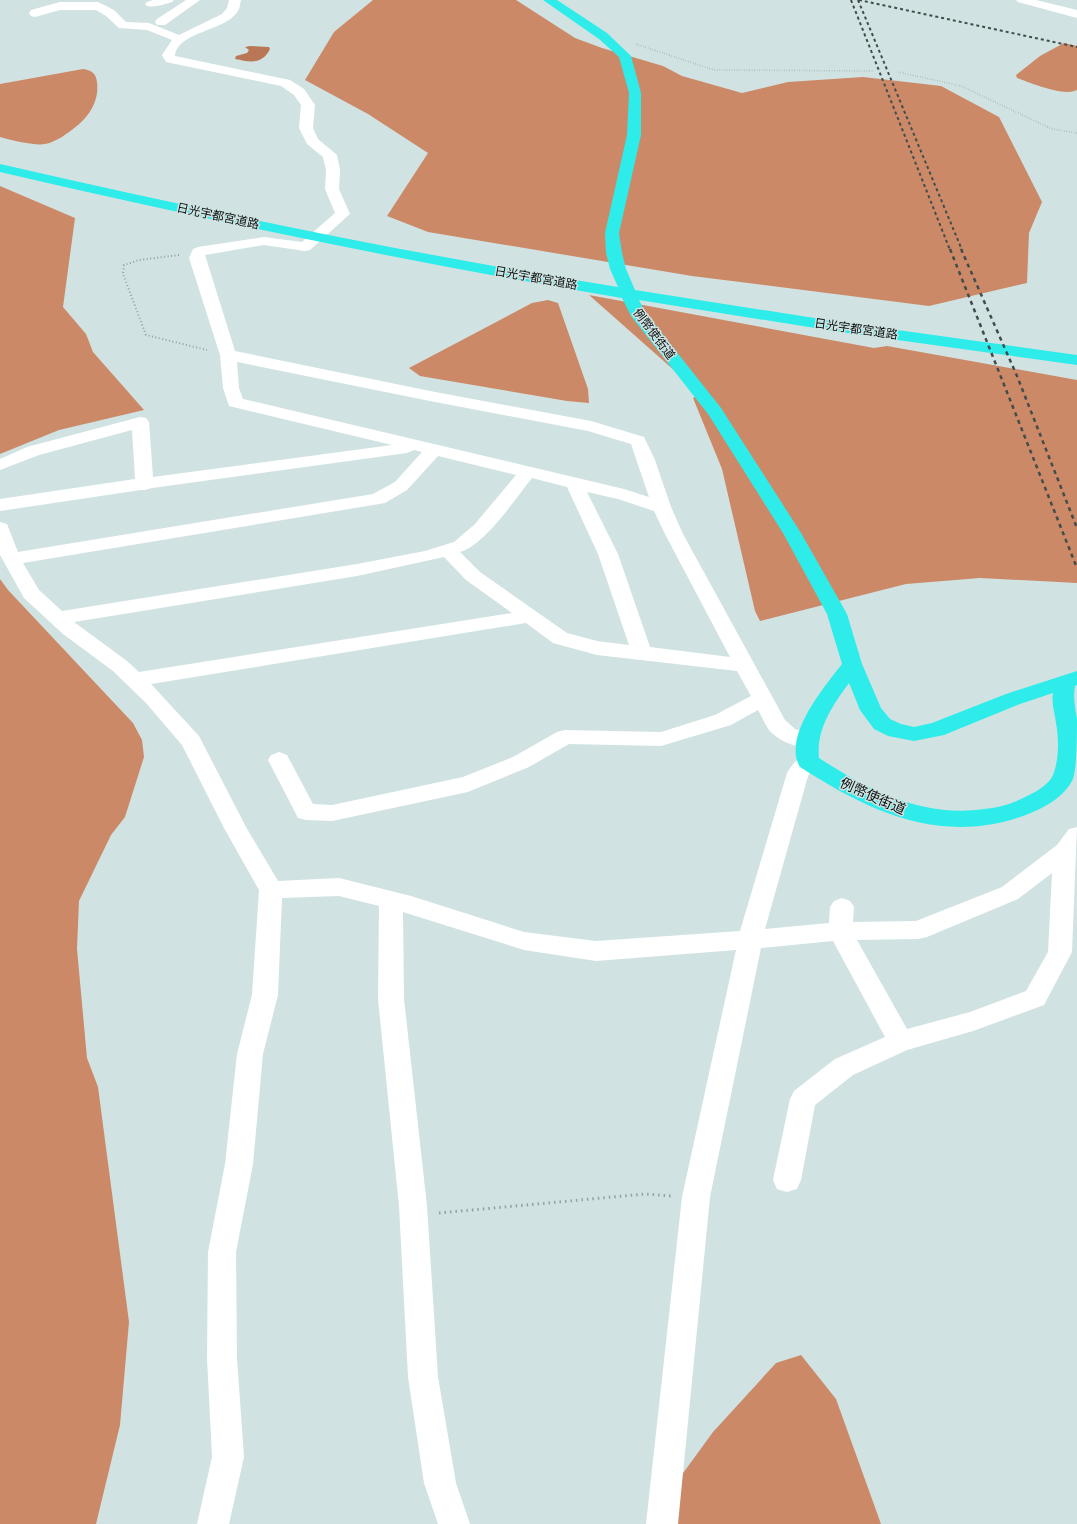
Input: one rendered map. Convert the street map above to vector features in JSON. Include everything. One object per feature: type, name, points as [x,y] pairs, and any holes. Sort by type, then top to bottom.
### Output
[{"type":"highway","name":"例幣使街道","points":[[549,0],[602,36],[625,56],[635,93],[634,135],[612,232],[614,253],[618,269],[637,313],[715,412],[792,533],[837,614],[852,664],[871,710],[882,724],[896,731],[914,734],[936,730],[1012,698],[1071,680]]},
{"type":"highway","name":"日光宇都宮道路","points":[[0,157],[450,257]]},
{"type":"highway","name":"日光宇都宮道路","points":[[0,168],[285,230],[1077,360]]},
{"type":"highway","name":"日光宇都宮道路","points":[[848,322],[1077,347]]},
{"type":"highway","points":[[808,752],[811,727],[826,701],[852,664]]},
{"type":"highway","name":"例幣使街道","points":[[808,752],[832,778],[879,801],[906,811],[939,819],[967,820],[994,818],[1016,811],[1037,801],[1062,780],[1072,757],[1063,702],[1071,680]]},
{"type":"street","points":[[151,4],[168,0]]},
{"type":"street","points":[[161,22],[194,0]]},
{"type":"street","points":[[235,0],[233,8],[226,18],[179,39],[168,55],[170,59],[285,83],[299,92],[308,105],[306,128],[312,141],[330,155],[333,170],[332,189],[343,214],[305,247],[264,241],[198,252],[197,258],[228,354],[231,388],[235,402],[624,495],[662,507]]},
{"type":"street","points":[[1022,0],[1077,14]]},
{"type":"street","points":[[35,13],[60,6],[98,6],[110,13],[123,24],[149,27],[179,39]]},
{"type":"street","points":[[228,354],[430,396],[591,426],[638,441],[662,507],[674,534],[744,665],[777,725],[808,752],[798,773],[750,940],[696,1198],[662,1524]]},
{"type":"street","points":[[0,465],[34,451],[140,422],[145,485]]},
{"type":"street","points":[[0,505],[61,495],[427,448]]},
{"type":"street","points":[[11,559],[378,499],[401,486],[427,448]]},
{"type":"street","points":[[57,618],[357,570],[428,556],[461,546],[482,528],[528,472]]},
{"type":"street","points":[[574,483],[608,554],[642,654]]},
{"type":"street","points":[[0,528],[11,559],[31,594],[70,629],[120,666],[191,741],[235,828],[271,890],[265,995],[250,1054],[239,1164],[222,1252],[222,1358],[228,1457],[213,1524]]},
{"type":"street","points":[[447,550],[473,576],[560,638],[597,648],[744,665]]},
{"type":"street","points":[[134,680],[531,616]]},
{"type":"street","points":[[279,760],[306,812],[332,813],[468,784],[521,762],[565,737],[661,739],[722,720],[763,699]]},
{"type":"street","points":[[271,890],[339,887],[391,900],[524,941],[596,951],[750,940],[841,919],[918,930],[1010,893],[1071,843]]},
{"type":"street","points":[[787,1180],[803,1099],[844,1068],[901,1041],[973,1021],[1035,998],[1060,952],[1071,843]]},
{"type":"street","points":[[391,900],[391,999],[414,1215],[423,1377],[440,1483],[454,1524]]},
{"type":"street","points":[[841,919],[901,1041]]},
{"type":"path","points":[[602,36],[625,40],[714,70],[873,71]]},
{"type":"path","points":[[898,72],[961,86],[1052,129],[1077,133]]},
{"type":"path","points":[[198,252],[139,260],[124,265],[123,274],[146,335],[228,354]]},
{"type":"path","points":[[414,1215],[645,1194],[696,1198]]},
{"type":"shaded area","points":[[373,0],[516,0],[575,38],[602,48],[663,66],[682,76],[742,93],[788,82],[863,77],[941,86],[999,117],[1042,202],[1029,233],[1027,283],[929,306],[692,276],[428,232],[387,216],[428,153],[368,114],[305,80],[334,32]]},
{"type":"shaded area","points":[[1064,43],[1077,46],[1077,90],[1071,92],[1056,91],[1017,78],[1016,75],[1040,56]]},
{"type":"shaded area","points":[[245,47],[269,47],[270,49],[263,58],[259,60],[246,61],[235,59],[236,56],[247,53],[249,50]]},
{"type":"shaded area","points":[[83,69],[91,71],[94,74],[97,82],[96,100],[83,121],[76,127],[62,137],[45,144],[16,141],[0,137],[0,84]]},
{"type":"shaded area","points":[[0,186],[75,218],[63,307],[86,334],[93,352],[144,410],[59,430],[0,454]]},
{"type":"shaded area","points":[[589,295],[874,348],[887,346],[1077,380],[1077,583],[980,578],[906,584],[760,621],[755,611],[722,469],[693,398],[701,394]]},
{"type":"shaded area","points":[[548,300],[558,303],[588,389],[589,403],[567,401],[420,376],[409,368],[532,303]]},
{"type":"shaded area","points":[[0,579],[8,590],[133,723],[142,740],[144,757],[125,817],[111,835],[79,901],[77,949],[87,1058],[98,1087],[129,1322],[120,1425],[96,1524],[0,1524]]},
{"type":"shaded area","points":[[801,1355],[836,1399],[881,1524],[646,1524],[713,1432],[776,1363]]},
{"type":"railway","points":[[851,0],[950,250]]},
{"type":"railway","points":[[858,0],[962,250]]},
{"type":"railway","points":[[859,0],[1077,47]]},
{"type":"railway","points":[[950,249],[1077,568]]},
{"type":"railway","points":[[961,249],[1017,376],[1077,528]]}]
